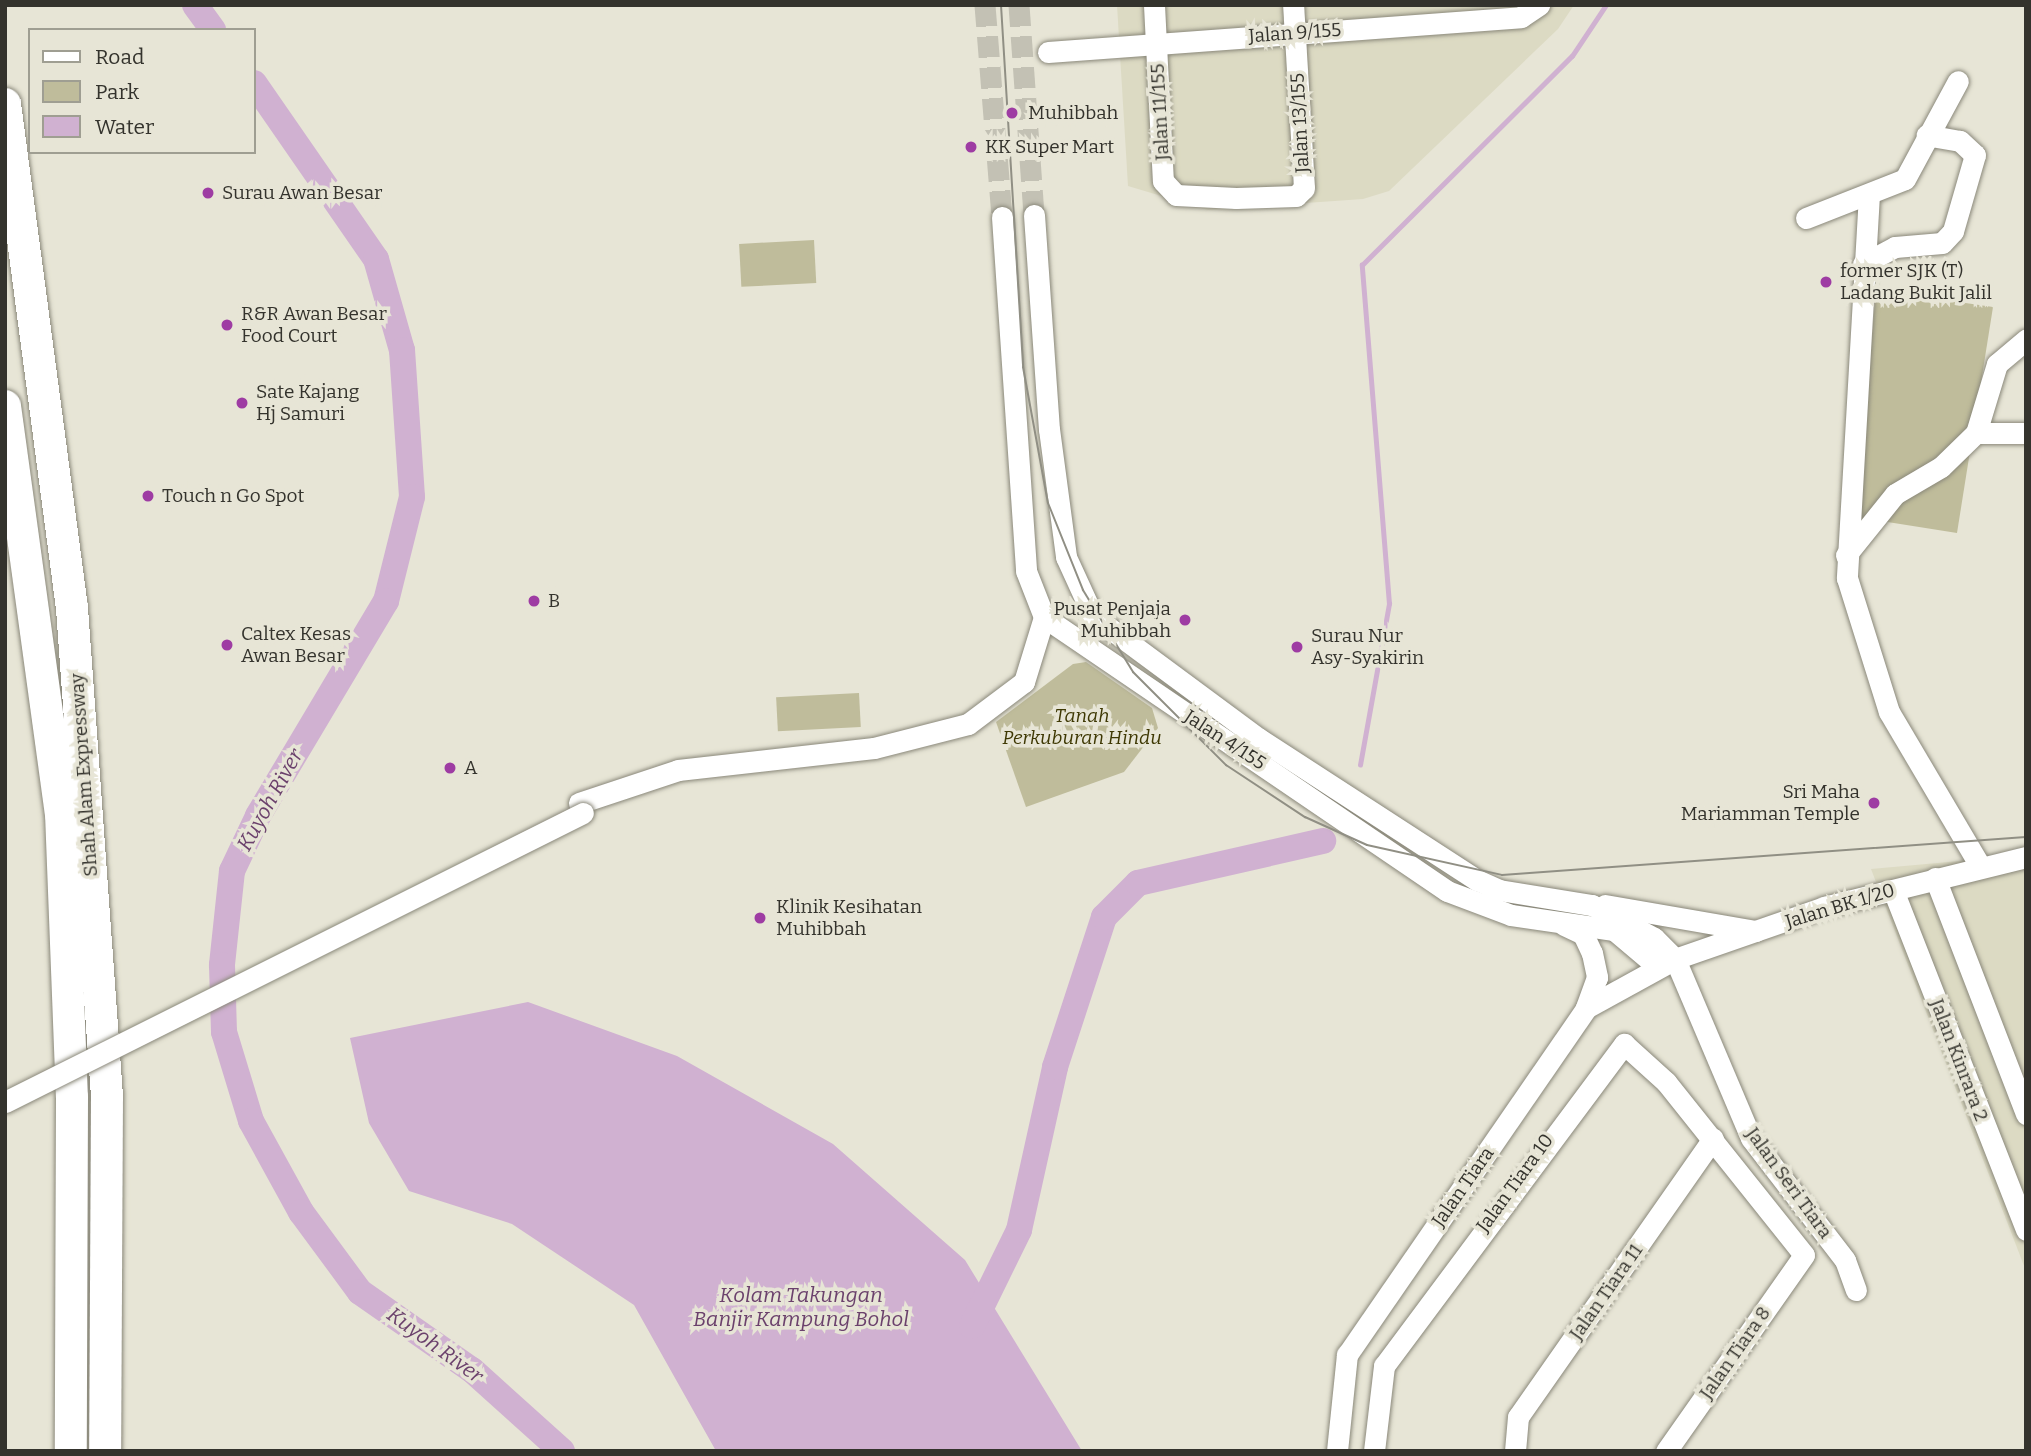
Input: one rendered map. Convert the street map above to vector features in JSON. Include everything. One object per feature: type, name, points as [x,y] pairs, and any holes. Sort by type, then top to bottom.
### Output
[{"type":"highway","name":"Shah Alam Expressway","points":[[5,104],[74,636],[107,1096],[104,1451]]},
{"type":"highway","name":"Shah Alam Expressway","points":[[5,406],[61,813],[72,1097],[71,1451]]},
{"type":"street","name":"Jalan 11/155","points":[[1154,5],[1163,181]]},
{"type":"street","points":[[1293,5],[1294,33]]},
{"type":"street","name":"Jalan 9/155","points":[[1048,52],[1294,33],[1419,15],[1521,17],[1539,5]]},
{"type":"street","name":"Jalan 13/155","points":[[1163,181],[1186,196],[1301,193],[1294,33]]},
{"type":"street","points":[[1805,218],[1905,179],[1958,82]]},
{"type":"street","points":[[1863,264],[1895,247],[1941,243],[1953,231],[1975,155],[1960,141],[1927,135]]},
{"type":"street","points":[[1869,194],[1863,264],[1864,366],[1845,556],[1889,712],[1980,866]]},
{"type":"street","name":"Jalan 4/155","points":[[1034,215],[1049,429],[1066,557],[1093,616],[1258,738],[1477,880],[1499,890],[1592,905],[1633,923],[1667,963]]},
{"type":"street","points":[[5,1087],[585,806],[678,770],[874,748],[968,724],[1024,682],[1044,617],[1026,571],[1002,217]]},
{"type":"street","points":[[1845,556],[1895,494],[1951,459],[1976,433],[1997,364],[2026,340]]},
{"type":"street","points":[[1976,433],[2026,433]]},
{"type":"street","name":"Jalan 4/155","points":[[1044,617],[1447,891],[1511,915],[1614,930],[1667,963]]},
{"type":"street","points":[[5,1102],[585,806]]},
{"type":"street","name":"Jalan BK 1/20","points":[[1667,963],[1762,932],[1824,907],[1980,866],[2026,857]]},
{"type":"street","points":[[1935,878],[2026,1114]]},
{"type":"street","name":"Jalan Kinrara 2","points":[[1893,890],[2026,1230]]},
{"type":"street","points":[[1592,905],[1762,932]]},
{"type":"street","points":[[1557,921],[1583,934],[1592,953],[1597,977],[1586,1008]]},
{"type":"street","name":"Jalan Tiara","points":[[1336,1451],[1347,1355],[1586,1008],[1667,963]]},
{"type":"street","name":"Jalan Seri Tiara","points":[[1667,963],[1751,1138],[1845,1260],[1856,1290]]},
{"type":"street","name":"Jalan Tiara 10","points":[[1374,1451],[1384,1366],[1614,1049],[1634,1047],[1713,1139]]},
{"type":"street","name":"Jalan Tiara 8","points":[[1666,1451],[1804,1255],[1713,1139]]},
{"type":"street","name":"Jalan Tiara 11","points":[[1515,1451],[1518,1417],[1713,1139]]},
{"type":"shaded area","points":[[1117,5],[1574,5],[1558,29],[1389,191],[1363,199],[1208,210],[1128,186]]},
{"type":"shaded area","points":[[2026,855],[2026,1271],[1871,869]]},
{"type":"green space","points":[[814,240],[816,283],[741,287],[739,244]]},
{"type":"green space","points":[[1876,290],[1993,307],[1957,533],[1856,517]]},
{"type":"green space","name":"Tanah Perkuburan Hindu","points":[[1086,662],[1152,708],[1158,728],[1124,772],[1026,807],[996,722],[1073,664]]},
{"type":"green space","points":[[859,693],[861,727],[778,731],[776,697]]},
{"type":"water","name":"Kolam Takungan Banjir Kampung Bohol","points":[[528,1002],[677,1056],[833,1144],[965,1260],[1082,1451],[716,1451],[634,1305],[512,1224],[409,1191],[369,1123],[350,1038]]},
{"type":"waterway","name":"Kuyoh River","points":[[195,5],[212,28]]},
{"type":"waterway","points":[[1360,765],[1389,604],[1362,265],[1572,56],[1606,5]]},
{"type":"waterway","name":"Kuyoh River","points":[[256,86],[376,259],[402,350],[412,497],[386,601],[258,816],[232,871],[222,965],[224,1032],[251,1121],[301,1212],[360,1292],[472,1370],[562,1451]]},
{"type":"waterway","points":[[972,1326],[1019,1230],[1055,1067],[1104,917],[1138,883],[1323,841]]},
{"type":"tunnel","points":[[985,5],[1002,217]]},
{"type":"tunnel","points":[[1019,5],[1034,215]]},
{"type":"tram line","points":[[1001,5],[1023,367],[1048,503],[1083,590],[1133,672],[1226,765],[1305,817],[1367,845],[1502,875],[2026,837]]},
{"type":"place","name":"Muhibbah","points":[[1012,113]]},
{"type":"place","name":"KK Super Mart","points":[[971,147]]},
{"type":"place","name":"Surau Awan Besar","points":[[208,193]]},
{"type":"place","name":"former SJK (T) Ladang Bukit Jalil","points":[[1826,282]]},
{"type":"place","name":"R&R Awan Besar Food Court","points":[[227,325]]},
{"type":"place","name":"Sate Kajang Hj Samuri","points":[[242,403]]},
{"type":"place","name":"Touch n Go Spot","points":[[148,496]]},
{"type":"place","name":"B","points":[[534,601]]},
{"type":"place","name":"Pusat Penjaja Muhibbah","points":[[1185,620]]},
{"type":"place","name":"Caltex Kesas Awan Besar","points":[[227,645]]},
{"type":"place","name":"Surau Nur Asy-Syakirin","points":[[1297,647]]},
{"type":"place","name":"A","points":[[450,768]]},
{"type":"place","name":"Sri Maha Mariamman Temple","points":[[1874,803]]},
{"type":"place","name":"Klinik Kesihatan Muhibbah","points":[[760,918]]}]
